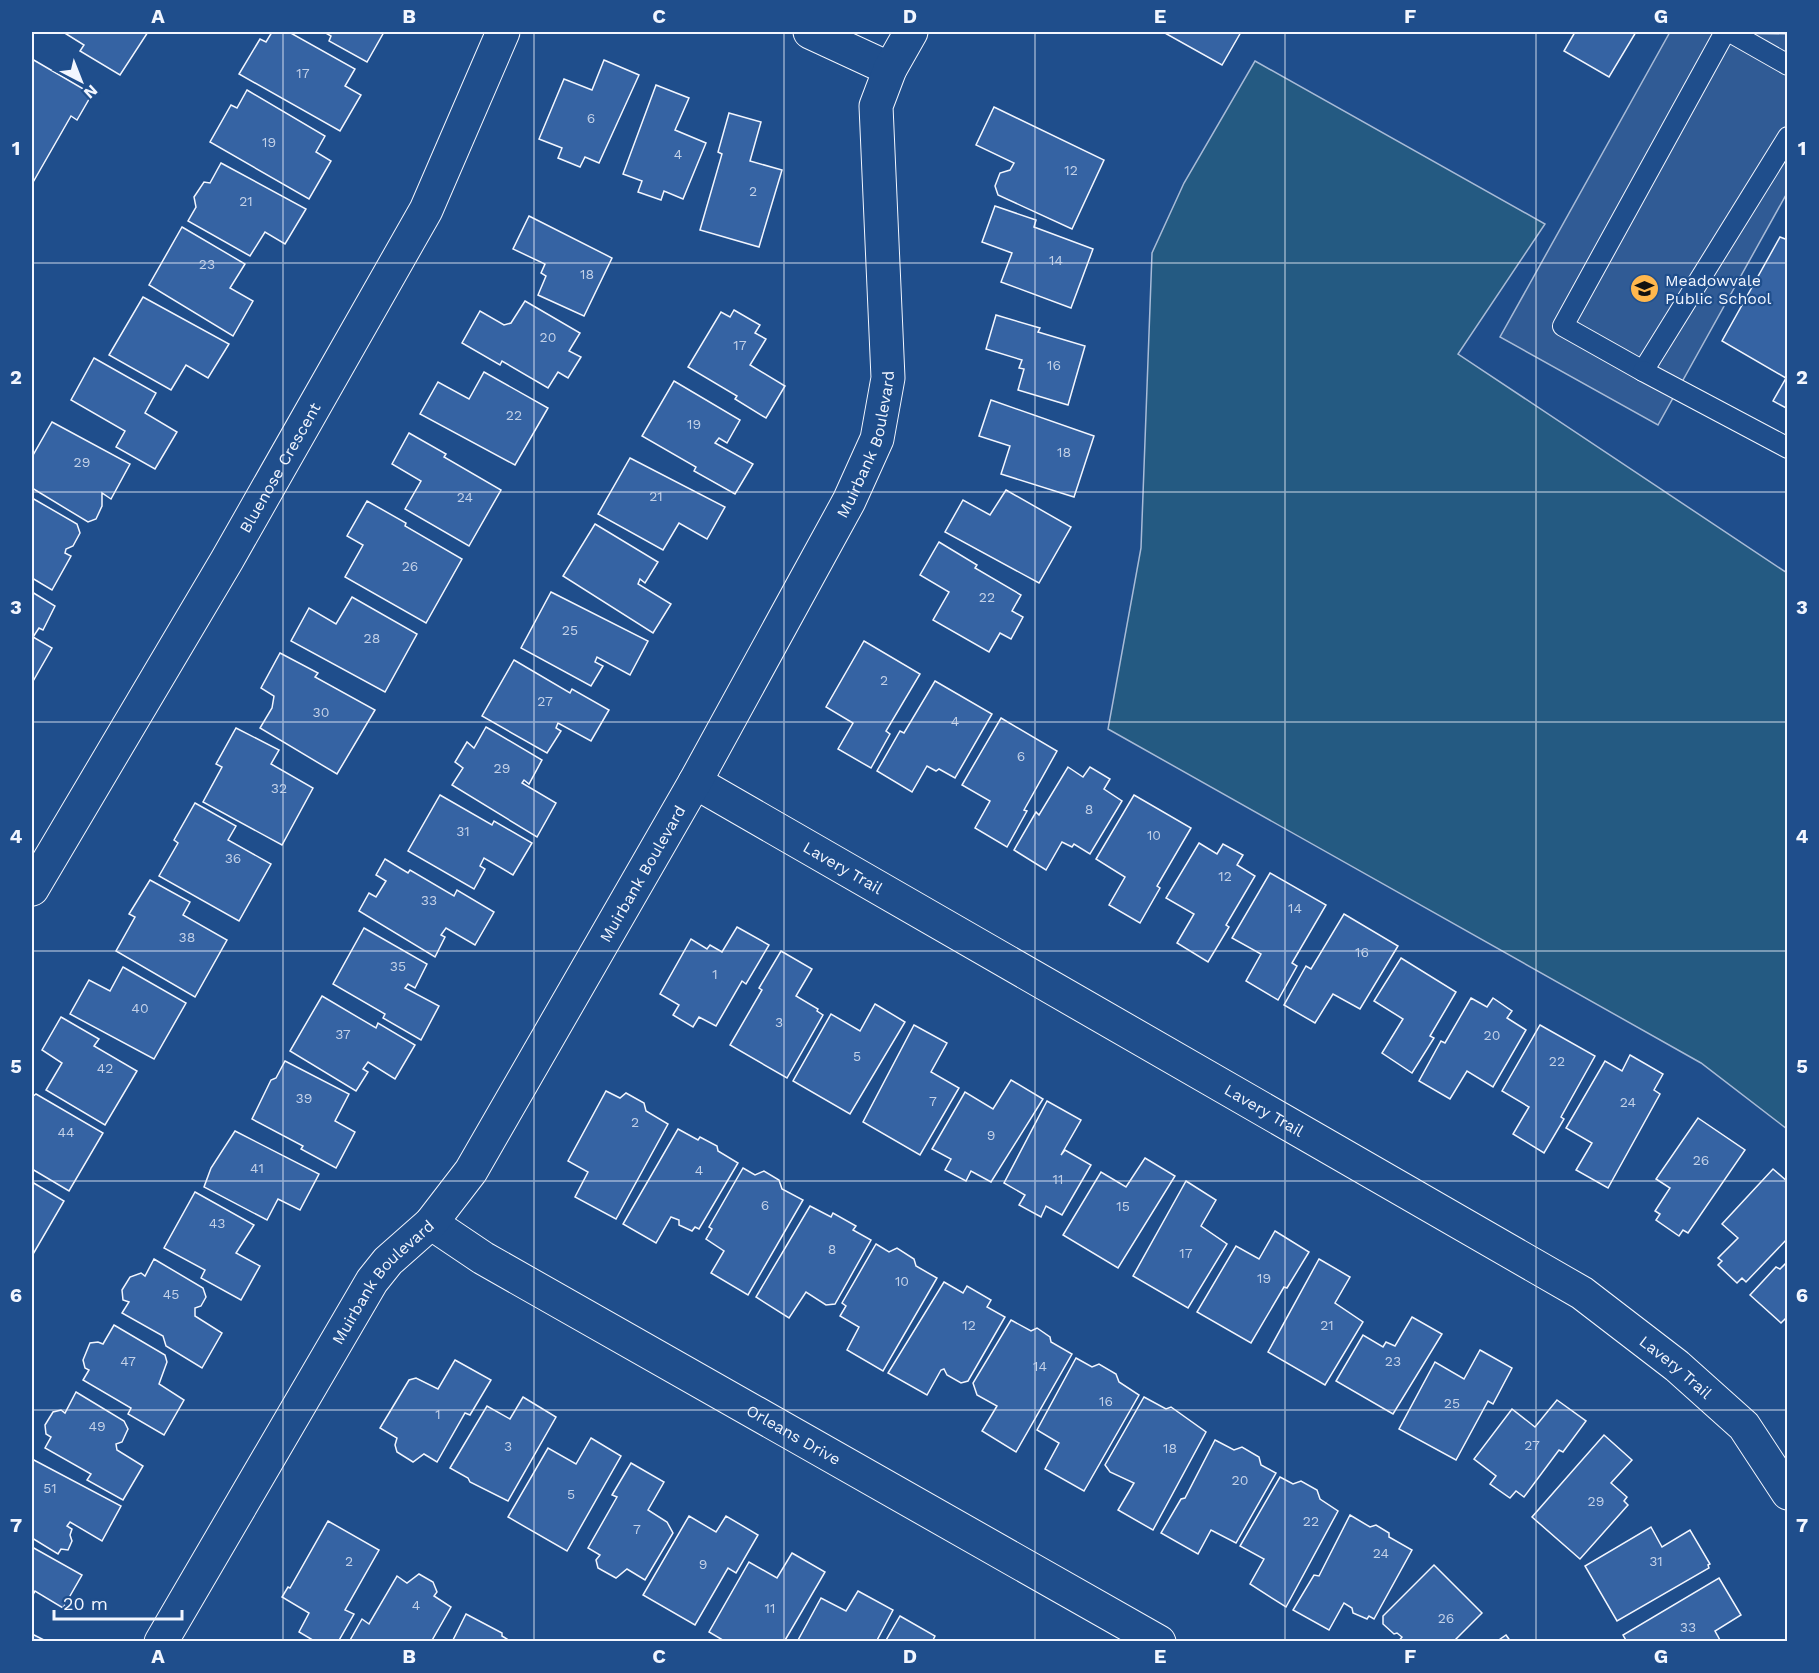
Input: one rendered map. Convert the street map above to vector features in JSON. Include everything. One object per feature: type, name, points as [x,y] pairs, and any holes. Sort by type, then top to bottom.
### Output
[{"type":"street","name":"Bluenose Crescent","points":[[32,890],[227,560],[426,210],[502,32]]},
{"type":"street","points":[[810,32],[890,69]]},
{"type":"street","name":"Muirbank Boulevard","points":[[161,1641],[372,1281],[388,1261],[430,1223],[471,1171],[695,782],[849,501],[877,439],[888,378],[876,106],[890,69],[911,32]]},
{"type":"street","name":"Lavery Trail","points":[[695,782],[1582,1293],[1677,1366],[1743,1426],[1788,1493]]},
{"type":"street","name":"Orleans Drive","points":[[430,1223],[494,1264],[1159,1641]]},
{"type":"lane","points":[[1725,32],[1563,326],[1788,448]]},
{"type":"lane","points":[[1730,32],[1788,65]]},
{"type":"lane","points":[[1643,371],[1788,137]]},
{"type":"shaded area","points":[[1670,32],[1787,34],[1787,193],[1658,425],[1500,337]]},
{"type":"shaded area","points":[[1255,61],[1545,224],[1458,354],[1787,573],[1787,1129],[1701,1063],[1108,729],[1141,548],[1152,253],[1184,183]]},
{"type":"building","points":[[63,32],[148,32],[120,75],[80,51],[84,45]]},
{"type":"building","points":[[272,32],[289,32],[355,69],[345,86],[361,95],[340,131],[239,74],[260,39],[266,42]]},
{"type":"building","points":[[324,32],[384,32],[367,62],[329,41],[331,36]]},
{"type":"building","points":[[1163,32],[1241,32],[1222,65]]},
{"type":"building","points":[[1575,32],[1636,32],[1609,77],[1564,51]]},
{"type":"building","points":[[32,59],[92,94],[77,120],[71,116],[32,184]]},
{"type":"building","points":[[604,60],[639,75],[599,163],[585,157],[580,167],[558,158],[562,148],[539,139],[564,79],[592,90]]},
{"type":"building","points":[[656,85],[689,98],[675,130],[706,143],[683,199],[664,191],[661,200],[638,192],[642,181],[623,174]]},
{"type":"building","points":[[247,90],[325,136],[316,152],[331,161],[309,199],[210,142],[231,105],[237,108]]},
{"type":"building","points":[[994,107],[1104,160],[1072,229],[998,195],[995,186],[1000,173],[1010,170],[1014,163],[976,145]]},
{"type":"building","points":[[729,113],[761,122],[750,161],[782,170],[759,247],[700,230],[722,154],[718,152]]},
{"type":"building","points":[[221,163],[306,209],[285,244],[265,232],[250,256],[188,221],[196,207],[194,197],[204,182],[210,183]]},
{"type":"building","points":[[995,206],[1036,220],[1034,227],[1093,249],[1071,308],[1001,282],[1012,253],[982,242]]},
{"type":"building","points":[[529,216],[612,258],[584,316],[538,295],[546,276],[541,273],[545,264],[513,249]]},
{"type":"building","points":[[182,227],[245,264],[230,288],[253,301],[233,336],[149,285]]},
{"type":"building","points":[[1780,237],[1788,240],[1788,409],[1773,401],[1786,378],[1722,341]]},
{"type":"building","points":[[143,297],[229,344],[208,378],[186,365],[171,390],[109,355]]},
{"type":"building","points":[[525,301],[580,333],[569,351],[581,357],[568,378],[558,372],[548,388],[502,361],[500,365],[462,343],[480,311],[504,325],[511,323]]},
{"type":"building","points":[[734,310],[760,325],[755,333],[766,339],[750,365],[785,386],[766,418],[735,399],[737,396],[688,367],[721,312],[730,317]]},
{"type":"building","points":[[996,315],[1040,328],[1038,332],[1085,346],[1068,405],[1018,390],[1024,369],[1019,368],[1022,360],[986,349]]},
{"type":"building","points":[[94,358],[156,393],[145,413],[177,432],[155,469],[116,447],[125,431],[71,400]]},
{"type":"building","points":[[484,372],[548,408],[515,465],[420,414],[438,382],[469,399]]},
{"type":"building","points":[[674,381],[740,420],[727,443],[719,438],[715,443],[753,464],[735,494],[694,471],[696,467],[642,436]]},
{"type":"building","points":[[991,400],[1094,436],[1074,497],[1001,474],[1010,446],[979,436]]},
{"type":"building","points":[[52,422],[130,464],[111,499],[102,493],[102,506],[96,519],[88,522],[32,488],[32,457]]},
{"type":"building","points":[[409,433],[446,454],[444,457],[501,490],[469,546],[405,509],[421,481],[392,464]]},
{"type":"building","points":[[630,458],[725,507],[707,539],[679,523],[663,550],[598,514]]},
{"type":"building","points":[[1006,490],[1071,527],[1039,583],[945,532],[963,500],[990,515]]},
{"type":"building","points":[[32,498],[77,524],[80,533],[73,546],[66,549],[65,553],[71,556],[52,590],[32,578]]},
{"type":"building","points":[[367,501],[462,559],[426,623],[345,577],[363,545],[347,536]]},
{"type":"building","points":[[595,524],[658,562],[645,583],[640,579],[638,584],[671,604],[653,633],[563,576]]},
{"type":"building","points":[[939,542],[977,565],[975,568],[1021,595],[1012,611],[1023,617],[1011,639],[1000,633],[989,652],[933,620],[949,592],[920,575]]},
{"type":"building","points":[[32,592],[55,606],[43,630],[39,628],[33,637],[52,648],[32,683]]},
{"type":"building","points":[[551,592],[648,641],[630,675],[597,657],[595,662],[603,666],[591,686],[521,648]]},
{"type":"building","points":[[352,597],[417,634],[385,692],[291,641],[309,608],[336,624]]},
{"type":"building","points":[[864,641],[920,674],[886,731],[890,734],[871,768],[838,749],[853,723],[826,707]]},
{"type":"building","points":[[280,653],[318,673],[315,677],[375,710],[337,774],[260,728],[272,708],[274,696],[261,688]]},
{"type":"building","points":[[514,660],[570,693],[572,689],[609,710],[591,741],[558,723],[556,728],[561,731],[547,753],[482,716]]},
{"type":"building","points":[[935,681],[992,714],[955,778],[939,769],[936,771],[927,766],[912,792],[877,771],[900,731],[904,733]]},
{"type":"building","points":[[1001,718],[1057,751],[1024,810],[1027,811],[1007,847],[975,828],[990,801],[962,785]]},
{"type":"building","points":[[486,727],[542,760],[529,784],[524,780],[522,783],[556,803],[537,837],[452,785],[463,768],[455,762],[467,742],[474,748]]},
{"type":"building","points":[[236,728],[279,750],[271,764],[313,788],[282,845],[203,802],[222,767],[216,764]]},
{"type":"building","points":[[1068,767],[1083,777],[1090,767],[1110,779],[1104,789],[1122,801],[1090,854],[1074,844],[1072,847],[1062,842],[1046,870],[1014,850],[1036,812],[1039,815]]},
{"type":"building","points":[[440,795],[492,825],[494,821],[532,843],[513,875],[484,858],[480,866],[485,869],[474,889],[408,851]]},
{"type":"building","points":[[1134,795],[1191,828],[1157,886],[1160,888],[1140,923],[1109,905],[1125,877],[1096,859]]},
{"type":"building","points":[[195,803],[236,826],[228,840],[271,864],[239,921],[159,876],[178,843],[174,840]]},
{"type":"building","points":[[1199,843],[1217,854],[1223,844],[1243,855],[1237,865],[1255,876],[1226,925],[1229,927],[1208,962],[1177,943],[1194,914],[1166,898]]},
{"type":"building","points":[[385,859],[408,873],[410,870],[454,896],[457,890],[494,912],[475,945],[446,928],[441,935],[445,937],[435,957],[359,911],[369,893],[376,897],[386,881],[376,875]]},
{"type":"building","points":[[1270,873],[1326,905],[1292,963],[1297,966],[1278,1000],[1246,981],[1261,954],[1232,938]]},
{"type":"building","points":[[150,880],[190,902],[183,915],[227,940],[195,997],[116,951],[135,917],[129,914]]},
{"type":"building","points":[[1344,914],[1398,946],[1360,1009],[1333,994],[1315,1023],[1284,1005],[1306,966],[1311,969]]},
{"type":"building","points":[[737,927],[769,945],[746,984],[742,981],[716,1026],[699,1017],[693,1027],[673,1015],[679,1005],[660,994],[691,939],[707,949],[710,945],[722,952]]},
{"type":"building","points":[[364,928],[427,964],[415,988],[408,984],[405,988],[439,1006],[421,1040],[383,1018],[385,1014],[333,984]]},
{"type":"building","points":[[781,951],[812,969],[796,996],[818,1009],[817,1011],[823,1015],[787,1078],[730,1045],[762,990],[759,988]]},
{"type":"building","points":[[1401,958],[1456,992],[1430,1036],[1434,1038],[1412,1073],[1382,1053],[1403,1019],[1374,1001]]},
{"type":"building","points":[[123,967],[186,1003],[154,1059],[70,1014],[89,980],[110,991]]},
{"type":"building","points":[[322,996],[376,1028],[378,1023],[415,1045],[395,1079],[368,1062],[363,1069],[368,1072],[356,1091],[290,1051]]},
{"type":"building","points":[[1471,998],[1487,1007],[1493,998],[1512,1011],[1507,1018],[1526,1030],[1493,1087],[1467,1071],[1450,1099],[1419,1081],[1441,1041],[1445,1043]]},
{"type":"building","points":[[875,1004],[905,1022],[850,1114],[793,1081],[831,1014],[860,1031]]},
{"type":"building","points":[[61,1017],[99,1039],[94,1046],[137,1071],[105,1125],[46,1090],[62,1063],[42,1050]]},
{"type":"building","points":[[914,1025],[947,1043],[931,1072],[959,1088],[920,1155],[863,1122]]},
{"type":"building","points":[[1540,1025],[1595,1056],[1561,1117],[1564,1119],[1544,1153],[1513,1134],[1529,1107],[1502,1091]]},
{"type":"building","points":[[1630,1055],[1663,1074],[1654,1090],[1660,1094],[1608,1188],[1576,1170],[1592,1143],[1566,1128],[1605,1061],[1622,1071]]},
{"type":"building","points":[[285,1061],[349,1094],[335,1121],[355,1132],[336,1168],[301,1149],[303,1146],[252,1119],[271,1080],[276,1078]]},
{"type":"building","points":[[1011,1080],[1043,1099],[991,1182],[971,1171],[966,1181],[945,1170],[951,1159],[932,1149],[965,1092],[993,1109]]},
{"type":"building","points":[[606,1091],[620,1098],[626,1093],[644,1103],[646,1111],[668,1124],[616,1219],[575,1197],[588,1172],[568,1161]]},
{"type":"building","points":[[36,1094],[103,1133],[69,1191],[32,1169],[32,1097]]},
{"type":"building","points":[[1047,1101],[1081,1120],[1061,1155],[1065,1150],[1091,1165],[1062,1215],[1046,1206],[1041,1217],[1019,1205],[1025,1195],[1004,1183]]},
{"type":"building","points":[[1698,1118],[1745,1150],[1688,1233],[1683,1230],[1679,1236],[1656,1220],[1660,1214],[1655,1211],[1670,1188],[1656,1179]]},
{"type":"building","points":[[678,1129],[698,1140],[700,1137],[717,1146],[718,1151],[738,1163],[699,1229],[695,1227],[692,1231],[679,1225],[679,1220],[671,1217],[656,1243],[623,1224]]},
{"type":"building","points":[[235,1131],[319,1174],[300,1210],[278,1199],[267,1220],[204,1187],[211,1168]]},
{"type":"building","points":[[1145,1158],[1175,1176],[1118,1268],[1063,1235],[1101,1172],[1126,1187]]},
{"type":"building","points":[[743,1168],[755,1175],[764,1171],[779,1180],[782,1189],[803,1200],[748,1295],[711,1273],[724,1251],[706,1239],[712,1229],[709,1227]]},
{"type":"building","points":[[1773,1169],[1788,1182],[1788,1238],[1746,1282],[1742,1278],[1737,1283],[1718,1265],[1722,1261],[1718,1258],[1738,1238],[1722,1224]]},
{"type":"building","points":[[1186,1181],[1216,1200],[1201,1226],[1227,1244],[1188,1308],[1133,1276]]},
{"type":"building","points":[[32,1182],[64,1201],[32,1256]]},
{"type":"building","points":[[195,1192],[254,1225],[236,1253],[260,1266],[241,1300],[201,1278],[205,1270],[164,1248]]},
{"type":"building","points":[[810,1206],[831,1217],[833,1213],[856,1226],[853,1230],[871,1240],[835,1304],[826,1305],[806,1292],[789,1318],[756,1297]]},
{"type":"building","points":[[1275,1231],[1309,1252],[1287,1288],[1284,1287],[1251,1343],[1197,1312],[1236,1246],[1259,1259]]},
{"type":"building","points":[[876,1244],[889,1252],[897,1248],[914,1259],[916,1266],[937,1278],[883,1371],[847,1350],[859,1327],[840,1316],[846,1306],[842,1303]]},
{"type":"building","points":[[154,1259],[203,1288],[206,1297],[201,1306],[195,1308],[195,1316],[222,1333],[202,1368],[166,1346],[163,1336],[122,1313],[129,1302],[123,1300],[122,1290],[130,1277],[141,1273],[145,1276]]},
{"type":"building","points":[[1319,1259],[1350,1277],[1335,1303],[1363,1322],[1325,1385],[1268,1352]]},
{"type":"building","points":[[1788,1261],[1788,1316],[1781,1323],[1750,1295],[1776,1267],[1780,1269]]},
{"type":"building","points":[[944,1282],[963,1293],[967,1286],[991,1300],[987,1307],[1005,1317],[968,1381],[961,1383],[947,1375],[944,1369],[941,1370],[927,1395],[888,1373]]},
{"type":"building","points":[[1412,1317],[1442,1334],[1393,1414],[1336,1381],[1363,1335],[1383,1347],[1386,1342],[1395,1346]]},
{"type":"building","points":[[1011,1320],[1031,1331],[1037,1328],[1050,1337],[1051,1342],[1072,1354],[1016,1452],[982,1431],[997,1406],[977,1395],[973,1383]]},
{"type":"building","points":[[114,1325],[165,1355],[167,1362],[159,1384],[184,1400],[164,1435],[128,1414],[131,1408],[83,1380],[89,1370],[85,1368],[83,1360],[90,1343],[103,1344]]},
{"type":"building","points":[[1480,1350],[1512,1368],[1493,1404],[1488,1401],[1456,1460],[1399,1429],[1435,1362],[1464,1379]]},
{"type":"building","points":[[1076,1358],[1092,1367],[1099,1364],[1116,1374],[1119,1382],[1139,1395],[1084,1491],[1045,1469],[1059,1443],[1037,1430]]},
{"type":"building","points":[[455,1360],[491,1380],[470,1415],[465,1413],[437,1462],[424,1454],[413,1462],[397,1452],[395,1445],[397,1438],[380,1428],[409,1380],[416,1378],[438,1389]]},
{"type":"building","points":[[76,1392],[124,1421],[128,1429],[122,1442],[116,1444],[117,1450],[143,1466],[123,1500],[87,1480],[91,1474],[45,1448],[51,1437],[46,1434],[45,1425],[53,1412],[61,1410],[65,1413]]},
{"type":"building","points":[[523,1397],[556,1417],[508,1501],[470,1482],[468,1478],[450,1468],[487,1406],[510,1419]]},
{"type":"building","points":[[1144,1397],[1166,1409],[1171,1407],[1206,1432],[1153,1530],[1118,1510],[1134,1483],[1110,1472],[1105,1465]]},
{"type":"building","points":[[1557,1400],[1586,1421],[1563,1452],[1559,1450],[1524,1497],[1516,1491],[1510,1498],[1490,1484],[1496,1476],[1474,1459],[1512,1409],[1535,1427]]},
{"type":"building","points":[[1604,1435],[1632,1460],[1611,1483],[1627,1497],[1624,1501],[1628,1505],[1580,1559],[1532,1517]]},
{"type":"building","points":[[591,1438],[621,1456],[567,1551],[508,1517],[548,1448],[576,1464]]},
{"type":"building","points":[[1215,1440],[1234,1450],[1242,1447],[1259,1457],[1261,1465],[1276,1473],[1236,1543],[1211,1530],[1198,1554],[1161,1533],[1181,1499],[1185,1498]]},
{"type":"building","points":[[32,1459],[121,1506],[102,1541],[70,1522],[67,1526],[72,1529],[70,1535],[72,1541],[68,1550],[61,1549],[58,1554],[32,1538]]},
{"type":"building","points":[[631,1463],[664,1482],[648,1510],[667,1522],[673,1533],[645,1580],[627,1569],[616,1578],[598,1568],[596,1560],[600,1555],[588,1548],[617,1497],[612,1495]]},
{"type":"building","points":[[1280,1477],[1293,1484],[1301,1481],[1317,1490],[1320,1499],[1338,1511],[1286,1607],[1250,1584],[1264,1559],[1240,1546]]},
{"type":"building","points":[[1350,1515],[1370,1527],[1376,1525],[1389,1533],[1389,1537],[1412,1550],[1374,1619],[1369,1616],[1367,1619],[1353,1613],[1352,1608],[1344,1603],[1329,1630],[1293,1610],[1314,1575],[1319,1576]]},
{"type":"building","points":[[689,1516],[716,1532],[726,1516],[758,1535],[736,1573],[728,1568],[695,1625],[643,1595]]},
{"type":"building","points":[[328,1521],[379,1550],[345,1610],[354,1614],[338,1642],[316,1642],[299,1632],[309,1613],[282,1597],[288,1587],[290,1588]]},
{"type":"building","points":[[1651,1527],[1662,1547],[1690,1530],[1710,1564],[1709,1568],[1617,1621],[1585,1566]]},
{"type":"building","points":[[32,1547],[82,1575],[63,1608],[35,1591],[32,1597]]},
{"type":"building","points":[[792,1553],[825,1572],[784,1642],[726,1642],[709,1632],[749,1562],[777,1578]]},
{"type":"building","points":[[1434,1565],[1482,1613],[1453,1642],[1398,1642],[1402,1637],[1397,1633],[1394,1634],[1383,1624],[1383,1616]]},
{"type":"building","points":[[419,1574],[433,1582],[437,1592],[434,1596],[451,1607],[431,1642],[349,1642],[362,1619],[369,1624],[397,1576],[407,1583]]},
{"type":"building","points":[[1719,1578],[1741,1615],[1715,1631],[1721,1642],[1627,1642],[1623,1635]]},
{"type":"building","points":[[858,1591],[893,1610],[876,1642],[797,1642],[821,1598],[846,1611]]},
{"type":"building","points":[[466,1614],[502,1633],[502,1636],[512,1642],[452,1642]]},
{"type":"building","points":[[900,1616],[935,1636],[932,1642],[885,1642]]},
{"type":"building","points":[[32,1634],[44,1640],[44,1642],[32,1642]]},
{"type":"building","points":[[1506,1635],[1511,1642],[1496,1642]]},
{"type":"place","name":"Meadowvale Public School","points":[[1644,289]]}]
